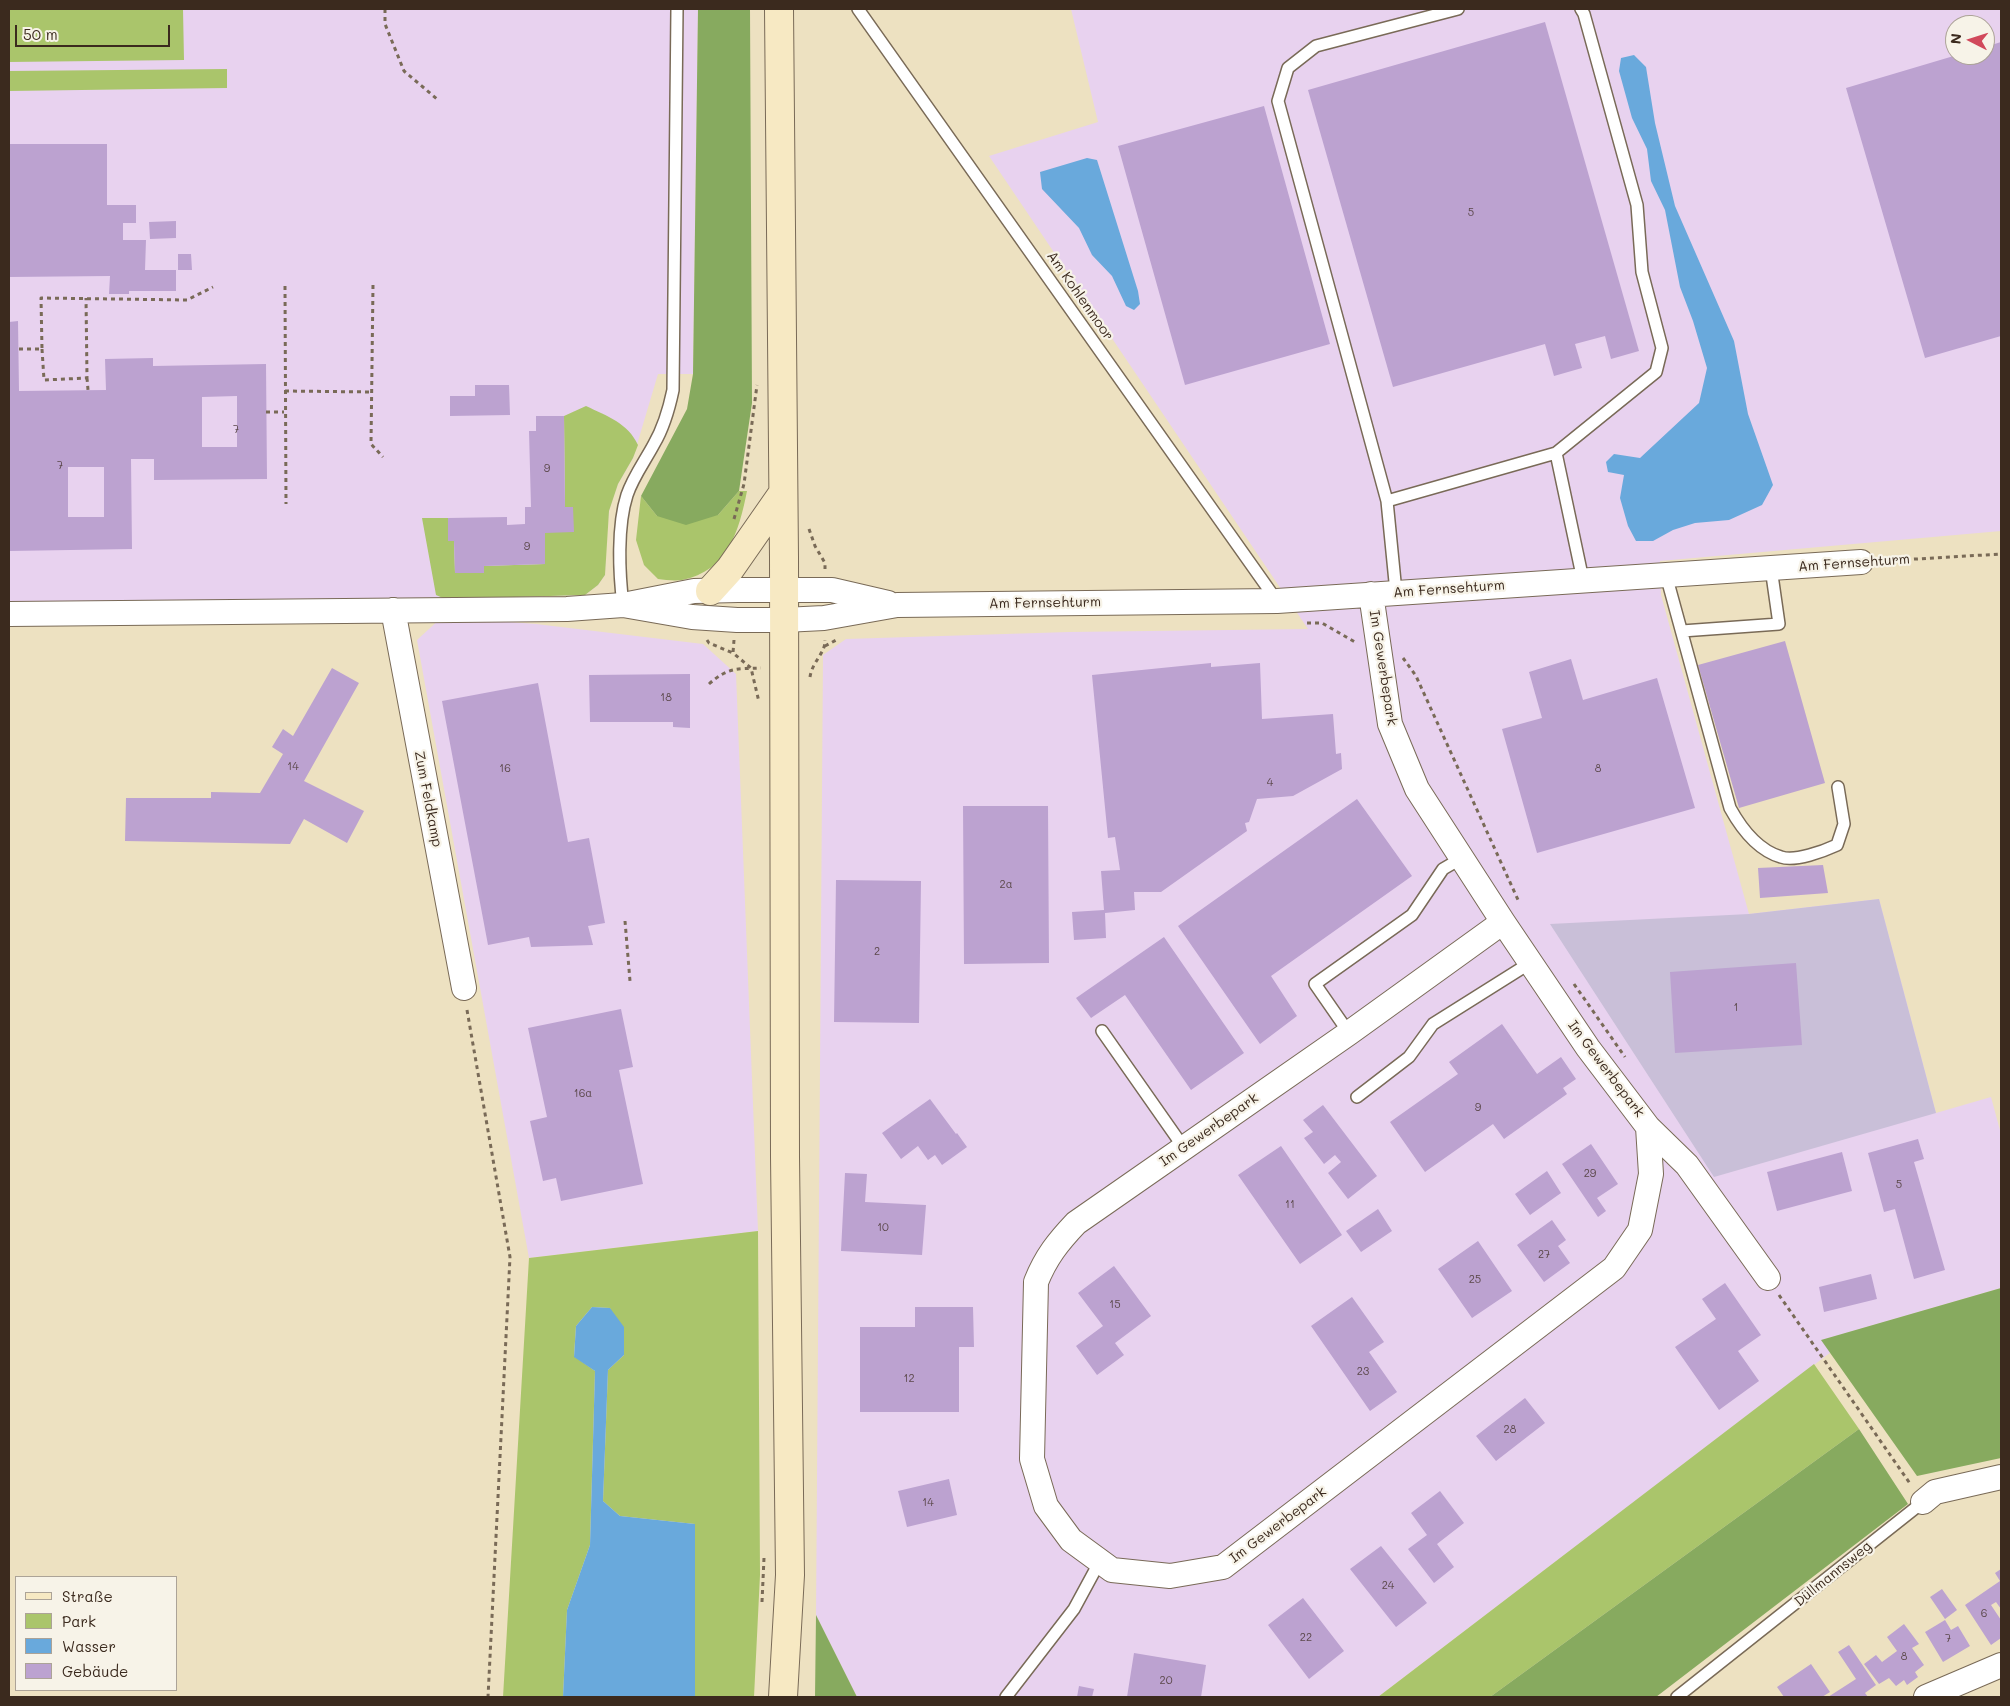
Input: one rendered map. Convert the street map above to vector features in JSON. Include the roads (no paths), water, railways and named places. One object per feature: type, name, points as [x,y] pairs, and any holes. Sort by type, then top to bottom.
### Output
[{"type":"main road","points":[[780,9],[785,1157],[790,1575],[783,1697]]},
{"type":"main road","points":[[710,591],[730,570],[783,493]]},
{"type":"street","name":"Am Fernsehturm","points":[[784,620],[824,618],[897,605],[1277,601],[1861,562]]},
{"type":"street","points":[[9,614],[567,609],[622,605],[694,591],[784,590]]},
{"type":"street","name":"Am Fernsehturm","points":[[784,590],[832,590],[897,605]]},
{"type":"street","name":"Im Gewerbepark","points":[[1371,594],[1390,724],[1417,789],[1530,963],[1588,1048],[1648,1127],[1651,1174],[1640,1230],[1614,1268],[1222,1567],[1170,1576],[1112,1570],[1071,1540],[1046,1506],[1032,1459],[1036,1282],[1044,1262],[1056,1245],[1076,1223],[1348,1034],[1503,922]]},
{"type":"street","points":[[622,605],[692,617],[737,620],[784,620]]},
{"type":"street","name":"Zum Feldkamp","points":[[393,610],[464,988]]},
{"type":"street","points":[[1648,1127],[1687,1165],[1768,1278]]},
{"type":"street","name":"Düllmannsweg","points":[[1923,1502],[1935,1492],[2001,1477]]},
{"type":"street","points":[[1927,1697],[2001,1665]]},
{"type":"lane","points":[[622,605],[622,522],[627,495],[656,442],[668,414],[673,390],[676,9]]},
{"type":"lane","name":"Am Kohlenmoor","points":[[858,9],[1277,601]]},
{"type":"lane","points":[[1396,592],[1387,500],[1278,101],[1288,68],[1316,46],[1458,9]]},
{"type":"lane","points":[[1387,500],[1556,453],[1656,372],[1662,348],[1642,272],[1637,205],[1584,14],[1581,9]]},
{"type":"lane","points":[[1556,453],[1583,580]]},
{"type":"lane","points":[[1682,632],[1779,624],[1771,568]]},
{"type":"lane","points":[[1666,575],[1730,808],[1739,825],[1758,845],[1782,858],[1817,854],[1837,845],[1844,824],[1838,788]]},
{"type":"lane","points":[[1348,1034],[1315,984],[1412,914],[1443,869],[1462,858]]},
{"type":"lane","points":[[1357,1097],[1409,1057],[1432,1024],[1530,963]]},
{"type":"lane","points":[[1102,1031],[1184,1148]]},
{"type":"lane","name":"Düllmannsweg","points":[[1677,1697],[1923,1502]]},
{"type":"lane","points":[[1006,1697],[1074,1609],[1100,1561]]},
{"type":"water","points":[[1634,55],[1646,67],[1655,123],[1675,206],[1734,341],[1748,414],[1773,485],[1762,505],[1729,520],[1695,523],[1673,530],[1653,541],[1636,541],[1628,526],[1620,498],[1624,475],[1608,472],[1606,462],[1614,454],[1640,458],[1699,403],[1707,368],[1693,321],[1680,287],[1665,210],[1651,181],[1647,149],[1632,118],[1619,71],[1621,58]]},
{"type":"water","points":[[1087,158],[1097,160],[1138,291],[1140,304],[1134,310],[1126,306],[1112,276],[1092,255],[1079,228],[1042,189],[1040,172]]},
{"type":"water","points":[[592,1307],[610,1308],[624,1327],[624,1355],[608,1370],[603,1501],[620,1516],[695,1524],[695,1697],[563,1697],[567,1610],[590,1545],[595,1371],[574,1357],[576,1326]]}]
